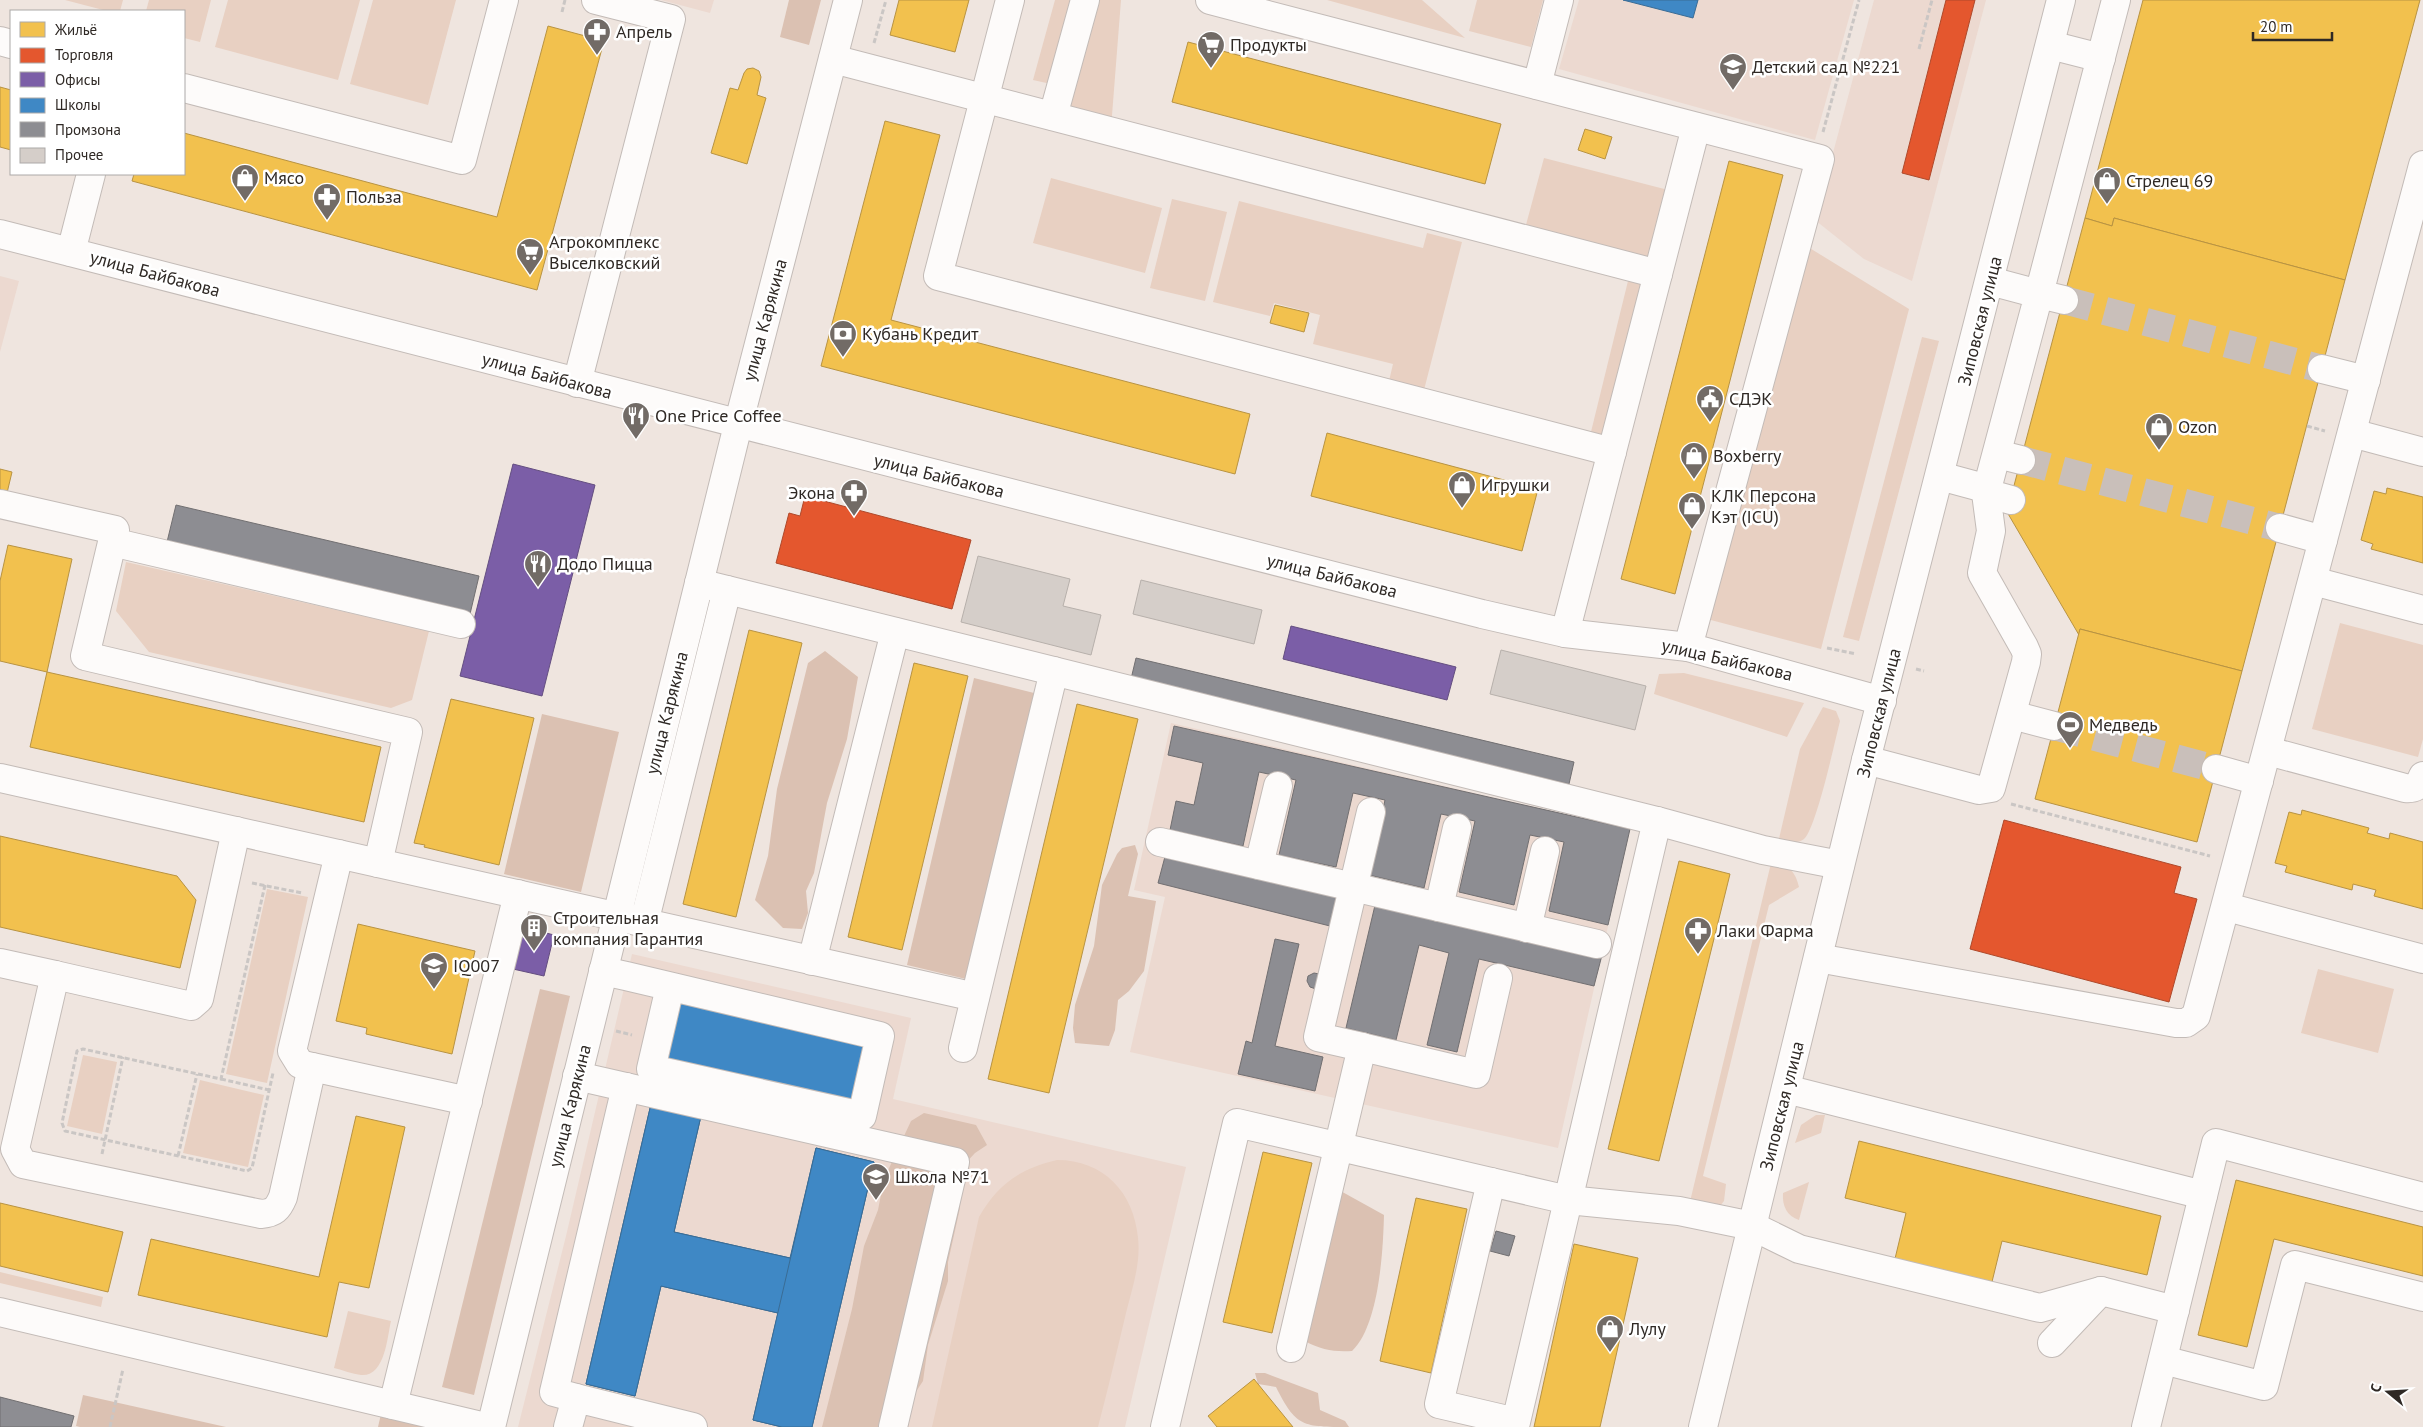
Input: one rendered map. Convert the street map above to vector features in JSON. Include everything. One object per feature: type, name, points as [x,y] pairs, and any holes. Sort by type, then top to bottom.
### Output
[{"type":"street","points":[[185,88],[462,160],[504,0]]},
{"type":"street","points":[[577,383],[671,19],[596,0]]},
{"type":"street","name":"улица Карякина","points":[[491,1427],[738,425],[848,0]]},
{"type":"street","points":[[1010,0],[938,276],[1612,452]]},
{"type":"street","points":[[1053,116],[1085,0]]},
{"type":"street","points":[[1210,0],[1820,159],[1688,647]]},
{"type":"street","points":[[1537,85],[1560,0]]},
{"type":"street","name":"Зиповская улица","points":[[1703,1427],[1866,760],[2061,0]]},
{"type":"street","points":[[1866,760],[1984,790],[1991,788],[1995,781],[2027,654],[1982,573],[1991,531],[1995,494],[2009,457],[2051,297],[2101,58],[2116,0]]},
{"type":"street","points":[[2050,45],[2101,58]]},
{"type":"street","points":[[833,59],[1658,274]]},
{"type":"street","points":[[1564,633],[1696,127]]},
{"type":"street","points":[[1818,958],[2176,1023],[2186,1023],[2196,1016],[2268,752],[2423,165]]},
{"type":"street","points":[[71,252],[91,175]]},
{"type":"street","name":"улица Байбакова","points":[[0,234],[738,425],[1482,614],[1564,633],[1688,647],[1882,701]]},
{"type":"street","points":[[1990,281],[2051,297]]},
{"type":"street","points":[[2322,369],[2366,380]]},
{"type":"street","points":[[2352,433],[2423,452]]},
{"type":"street","points":[[1940,476],[1995,494]]},
{"type":"street","points":[[0,504],[115,530],[85,656],[408,732],[378,863]]},
{"type":"street","points":[[2280,528],[2324,540]]},
{"type":"street","points":[[112,542],[461,624]]},
{"type":"street","points":[[2313,580],[2423,610]]},
{"type":"street","points":[[699,583],[1054,671],[1107,686],[1657,821],[1762,850],[1840,865]]},
{"type":"street","points":[[644,923],[727,590]]},
{"type":"street","points":[[812,960],[895,632]]},
{"type":"street","points":[[963,1048],[1054,671]]},
{"type":"street","points":[[2012,715],[2054,726]]},
{"type":"street","points":[[2268,752],[2405,788],[2412,789],[2420,784],[2423,776]]},
{"type":"street","points":[[2216,770],[2260,781]]},
{"type":"street","points":[[0,778],[975,997]]},
{"type":"street","points":[[1259,865],[1278,786]]},
{"type":"street","points":[[1371,812],[1318,1037],[1476,1074],[1498,978]]},
{"type":"street","points":[[1491,1182],[1440,1404],[1516,1422],[1657,821]]},
{"type":"street","points":[[1439,907],[1457,828]]},
{"type":"street","points":[[0,963],[191,1006],[199,999],[236,831]]},
{"type":"street","points":[[1160,842],[1597,944]]},
{"type":"street","points":[[1527,928],[1545,851]]},
{"type":"street","points":[[339,854],[292,1051],[300,1064],[468,1101]]},
{"type":"street","points":[[393,1405],[518,894]]},
{"type":"street","points":[[2226,906],[2423,958]]},
{"type":"street","points":[[603,971],[880,1036],[862,1116],[651,1069],[670,987]]},
{"type":"street","points":[[55,975],[15,1149],[23,1164],[261,1214],[270,1213],[278,1208],[283,1197],[312,1067]]},
{"type":"street","points":[[1291,1348],[1362,1047]]},
{"type":"street","points":[[577,1076],[955,1162],[893,1427]]},
{"type":"street","points":[[626,1087],[554,1392],[693,1427]]},
{"type":"street","points":[[1786,1088],[2203,1194]]},
{"type":"street","points":[[1165,1427],[1237,1123],[1568,1200],[1679,1211],[1752,1226],[1799,1249],[2040,1308],[2101,1291],[2175,1310]]},
{"type":"street","points":[[2146,1427],[2216,1143],[2423,1197]]},
{"type":"street","points":[[2162,1360],[2264,1386],[2295,1265],[2423,1297]]},
{"type":"street","points":[[2052,1343],[2101,1291]]},
{"type":"street","points":[[0,1312],[486,1427]]},
{"type":"street","points":[[568,1427],[576,1398]]},
{"type":"path","points":[[562,12],[565,0]]},
{"type":"path","points":[[868,68],[886,0]]},
{"type":"path","points":[[1821,140],[1859,0]]},
{"type":"path","points":[[1919,50],[1932,0]]},
{"type":"path","points":[[1828,648],[1856,654]]},
{"type":"path","points":[[1916,669],[1924,671]]},
{"type":"path","points":[[1984,790],[1998,800],[2238,864]]},
{"type":"path","points":[[226,878],[328,898]]},
{"type":"path","points":[[221,1079],[265,886]]},
{"type":"path","points":[[269,1090],[82,1048],[77,1052],[62,1123],[65,1131],[247,1171],[252,1168],[269,1090],[273,1070]]},
{"type":"path","points":[[97,1179],[123,1057]]},
{"type":"path","points":[[178,1156],[197,1074]]},
{"type":"path","points":[[110,1427],[129,1343]]},
{"type":"shaded area","points":[[65,0],[123,0],[120,10],[103,10]]},
{"type":"shaded area","points":[[149,0],[211,0],[200,42],[185,38],[185,10],[146,10]]},
{"type":"shaded area","points":[[228,0],[360,0],[338,80],[215,47]]},
{"type":"shaded area","points":[[373,0],[456,0],[428,105],[350,84]]},
{"type":"shaded area","points":[[661,0],[714,0],[710,13]]},
{"type":"shaded area","points":[[789,0],[821,0],[809,45],[780,37]]},
{"type":"shaded area","points":[[1055,0],[1074,0],[1051,84],[1033,80]]},
{"type":"shaded area","points":[[1098,0],[1121,0],[1111,128],[1068,116]]},
{"type":"shaded area","points":[[1327,0],[1422,0],[1465,38]]},
{"type":"shaded area","points":[[1477,0],[1543,0],[1531,47],[1469,31]]},
{"type":"shaded area","name":"Детский сад №221","points":[[1579,0],[1854,0],[1815,140],[1559,69]]},
{"type":"shaded area","points":[[1874,0],[1986,0],[1912,281],[1864,259],[1815,220]]},
{"type":"shaded area","points":[[1544,158],[1676,192],[1655,270],[1523,236]]},
{"type":"shaded area","points":[[1051,178],[1162,208],[1145,273],[1033,243]]},
{"type":"shaded area","points":[[1172,199],[1227,212],[1205,301],[1150,288]]},
{"type":"shaded area","points":[[1239,201],[1423,248],[1427,233],[1462,242],[1424,390],[1389,381],[1393,364],[1313,344],[1320,315],[1274,303],[1270,316],[1213,302]]},
{"type":"shaded area","points":[[1808,247],[1909,309],[1821,649],[1707,619]]},
{"type":"shaded area","points":[[0,276],[19,281],[0,352]]},
{"type":"shaded area","points":[[1628,281],[1648,286],[1609,445],[1589,440]]},
{"type":"shaded area","points":[[1922,337],[1939,341],[1859,641],[1843,637]]},
{"type":"shaded area","points":[[126,562],[429,631],[412,700],[391,708],[149,652],[116,611]]},
{"type":"shaded area","points":[[2340,623],[2423,645],[2423,739],[2418,757],[2312,729]]},
{"type":"shaded area","points":[[825,651],[858,677],[847,739],[827,803],[814,873],[806,891],[808,913],[802,929],[783,928],[755,900],[768,856],[777,789],[808,663]]},
{"type":"shaded area","points":[[1684,673],[1804,703],[1787,737],[1654,694],[1659,674]]},
{"type":"shaded area","points":[[974,678],[1038,694],[970,980],[907,965]]},
{"type":"shaded area","points":[[1823,707],[1836,711],[1840,721],[1825,784],[1814,819],[1809,832],[1801,841],[1778,843],[1800,749]]},
{"type":"shaded area","points":[[542,714],[619,732],[581,892],[504,874]]},
{"type":"shaded area","points":[[1171,723],[1630,829],[1558,1148],[1130,1052],[1165,897],[1134,890]]},
{"type":"shaded area","points":[[1135,845],[1138,854],[1128,896],[1156,901],[1144,971],[1129,991],[1118,1000],[1115,1030],[1109,1046],[1075,1043],[1073,1028],[1075,1005],[1094,946],[1102,885],[1117,854],[1122,848]]},
{"type":"shaded area","points":[[1772,859],[1793,872],[1799,887],[1769,905],[1703,1176],[1726,1184],[1724,1201],[1720,1206],[1688,1210]]},
{"type":"shaded area","points":[[267,889],[308,897],[267,1083],[226,1074]]},
{"type":"shaded area","name":"Школа №71","points":[[632,954],[911,1018],[893,1099],[1186,1167],[1125,1427],[518,1427],[566,1236]]},
{"type":"shaded area","points":[[2318,969],[2394,989],[2378,1053],[2301,1033]]},
{"type":"shaded area","points":[[540,989],[570,996],[474,1395],[442,1387]]},
{"type":"shaded area","points":[[83,1055],[117,1062],[102,1134],[67,1126]]},
{"type":"shaded area","points":[[200,1080],[264,1095],[248,1167],[183,1153]]},
{"type":"shaded area","points":[[924,1113],[976,1125],[987,1145],[975,1153],[961,1168],[960,1208],[948,1262],[948,1281],[928,1345],[923,1381],[915,1393],[908,1427],[822,1427],[852,1309],[864,1246],[878,1210],[884,1179],[911,1121]]},
{"type":"shaded area","points":[[1816,1115],[1825,1115],[1821,1133],[1795,1143],[1801,1125]]},
{"type":"shaded area","points":[[1057,1160],[1074,1161],[1088,1166],[1102,1173],[1113,1182],[1123,1193],[1130,1206],[1138,1238],[1139,1247],[1135,1276],[1098,1427],[932,1427],[979,1217],[994,1196],[1011,1180],[1032,1168]]},
{"type":"shaded area","points":[[1809,1182],[1799,1220],[1791,1216],[1786,1210],[1783,1202],[1783,1193]]},
{"type":"shaded area","points":[[1337,1189],[1384,1215],[1381,1267],[1374,1306],[1361,1339],[1352,1351],[1328,1350],[1305,1341]]},
{"type":"shaded area","points":[[0,1272],[103,1297],[101,1307],[0,1283]]},
{"type":"shaded area","points":[[348,1311],[391,1321],[384,1355],[375,1370],[369,1374],[361,1375],[334,1368]]},
{"type":"shaded area","points":[[1255,1373],[1265,1373],[1318,1393],[1320,1410],[1345,1421],[1349,1427],[1311,1425],[1303,1422],[1289,1410],[1276,1387],[1258,1384]]},
{"type":"shaded area","points":[[83,1395],[226,1427],[80,1427],[76,1426]]},
{"type":"shaded area","points":[[381,1414],[433,1427],[378,1427]]},
{"type":"building: Жильё","points":[[899,0],[969,0],[955,52],[890,35]]},
{"type":"building: Жильё","points":[[2143,0],[2420,0],[2345,280],[2114,218],[2112,226],[2085,218]]},
{"type":"building: Жильё","points":[[548,26],[604,41],[537,290],[132,181],[134,175],[185,175],[185,133],[497,217]]},
{"type":"building: Жильё","points":[[1188,42],[1501,124],[1485,184],[1172,102]]},
{"type":"building: Жильё","points":[[753,68],[759,71],[761,77],[757,95],[766,98],[747,164],[711,153],[730,88],[738,90],[744,73],[747,69]]},
{"type":"building: Жильё","points":[[0,87],[10,90],[10,150],[0,147]]},
{"type":"building: Жильё","points":[[885,121],[940,135],[891,320],[1250,414],[1235,474],[821,366]]},
{"type":"building: Жильё","points":[[1585,129],[1612,137],[1605,159],[1578,150]]},
{"type":"building: Жильё","points":[[1729,161],[1783,175],[1675,594],[1621,579]]},
{"type":"building: Жильё","points":[[2085,218],[2112,226],[2114,218],[2345,280],[2242,671],[2080,629],[2079,635],[2007,512]]},
{"type":"building: Жильё","points":[[1275,305],[1309,313],[1304,332],[1270,323]]},
{"type":"building: Жильё","points":[[1327,433],[1538,489],[1522,551],[1311,496]]},
{"type":"building: Жильё","points":[[0,469],[12,472],[7,493],[0,492]]},
{"type":"building: Жильё","points":[[2387,488],[2423,497],[2423,563],[2371,549],[2373,544],[2361,540],[2374,491],[2386,494]]},
{"type":"building: Жильё","points":[[8,545],[72,559],[47,672],[0,661],[0,581]]},
{"type":"building: Жильё","points":[[2080,629],[2242,671],[2197,842],[2035,799]]},
{"type":"building: Жильё","points":[[749,630],[802,643],[736,917],[683,904]]},
{"type":"building: Жильё","points":[[914,663],[968,676],[902,950],[848,937]]},
{"type":"building: Жильё","points":[[47,672],[381,747],[364,822],[30,747]]},
{"type":"building: Жильё","points":[[451,699],[534,718],[499,865],[414,843]]},
{"type":"building: Жильё","points":[[1077,704],[1138,719],[1049,1093],[988,1079]]},
{"type":"building: Жильё","points":[[2302,810],[2369,828],[2367,833],[2389,839],[2390,833],[2423,842],[2423,909],[2374,896],[2376,890],[2353,884],[2352,890],[2285,872],[2287,866],[2275,863],[2289,812],[2301,815]]},
{"type":"building: Жильё","points":[[0,836],[177,876],[196,900],[180,968],[0,927]]},
{"type":"building: Жильё","points":[[1679,861],[1730,874],[1659,1161],[1608,1149]]},
{"type":"building: Жильё","points":[[358,924],[475,951],[452,1054],[366,1034],[367,1028],[336,1021]]},
{"type":"building: Жильё","points":[[356,1116],[405,1127],[369,1288],[339,1282],[327,1337],[138,1295],[151,1239],[319,1277]]},
{"type":"building: Жильё","points":[[1859,1141],[2161,1216],[2147,1275],[2002,1241],[1990,1290],[1893,1267],[1906,1213],[1845,1198]]},
{"type":"building: Жильё","points":[[1263,1152],[1312,1163],[1272,1333],[1223,1322]]},
{"type":"building: Жильё","points":[[2236,1180],[2423,1227],[2423,1276],[2274,1239],[2247,1347],[2198,1335]]},
{"type":"building: Жильё","points":[[1416,1198],[1467,1209],[1431,1373],[1380,1361]]},
{"type":"building: Жильё","points":[[0,1203],[123,1232],[108,1292],[0,1266]]},
{"type":"building: Жильё","points":[[1574,1244],[1638,1258],[1600,1427],[1534,1427]]},
{"type":"building: Жильё","points":[[1254,1379],[1293,1427],[1217,1427],[1208,1416]]},
{"type":"building: Торговля","points":[[1946,0],[1975,0],[1929,180],[1902,173]]},
{"type":"building: Торговля","points":[[805,496],[971,540],[952,609],[776,563],[789,513],[800,516]]},
{"type":"building: Торговля","points":[[2004,820],[2181,867],[2174,893],[2197,899],[2169,1002],[1970,949]]},
{"type":"building: Офисы","points":[[513,464],[595,485],[542,696],[460,676]]},
{"type":"building: Офисы","points":[[1291,626],[1456,667],[1447,700],[1283,659]]},
{"type":"building: Офисы","name":"Строительная компания Гарантия","points":[[523,927],[554,935],[544,976],[513,969]]},
{"type":"building: Школы","points":[[1623,0],[1698,0],[1693,18]]},
{"type":"building: Школы","points":[[680,1001],[866,1044],[852,1102],[667,1059]]},
{"type":"building: Школы","points":[[651,1104],[701,1116],[674,1232],[790,1258],[778,1313],[661,1286],[635,1396],[586,1384]]},
{"type":"building: Школы","points":[[651,1104],[701,1116],[674,1232],[790,1258],[816,1148],[874,1162],[812,1427],[782,1427],[753,1420],[778,1313],[661,1286],[635,1396],[586,1384]]},
{"type":"building: Школы","points":[[816,1148],[874,1162],[812,1427],[782,1427],[753,1420]]},
{"type":"building: Промзона","points":[[176,505],[479,576],[470,614],[167,542]]},
{"type":"building: Промзона","points":[[1136,658],[1574,762],[1569,784],[1131,679]]},
{"type":"building: Промзона","points":[[1174,726],[1630,829],[1608,925],[1549,911],[1564,842],[1530,835],[1514,905],[1459,892],[1475,821],[1441,814],[1424,888],[1369,875],[1385,800],[1353,793],[1336,867],[1279,855],[1296,780],[1259,772],[1243,846],[1170,830],[1176,801],[1194,805],[1203,763],[1168,755]]},
{"type":"building: Промзона","points":[[1167,849],[1339,892],[1330,926],[1158,883]]},
{"type":"building: Промзона","points":[[1376,901],[1602,955],[1594,986],[1479,959],[1457,1052],[1427,1045],[1449,953],[1419,945],[1396,1040],[1346,1028]]},
{"type":"building: Промзона","points":[[1275,939],[1299,944],[1275,1046],[1323,1057],[1315,1091],[1238,1074],[1246,1041],[1252,1043]]},
{"type":"building: Промзона","points":[[1314,973],[1319,974],[1316,989],[1310,987],[1307,981],[1308,976]]},
{"type":"building: Промзона","points":[[1496,1231],[1515,1236],[1509,1256],[1490,1251]]},
{"type":"building: Промзона","points":[[0,1397],[74,1416],[71,1427],[0,1427]]},
{"type":"building: Прочее","points":[[978,556],[1070,579],[1063,606],[1101,615],[1091,655],[961,622]]},
{"type":"building: Прочее","points":[[1141,580],[1262,610],[1254,644],[1133,614]]},
{"type":"building: Прочее","points":[[1501,650],[1646,686],[1635,730],[1490,694]]},
{"type":"tunnel","points":[[2064,300],[2322,369]]},
{"type":"tunnel","points":[[2021,460],[2280,528]]},
{"type":"tunnel","points":[[2054,726],[2216,769]]},
{"type":"place","name":"Апрель","points":[[597,56]]},
{"type":"place","name":"Продукты","points":[[1211,69]]},
{"type":"place","name":"Детский сад №221","points":[[1733,91]]},
{"type":"place","name":"Мясо","points":[[245,202]]},
{"type":"place","name":"Стрелец 69","points":[[2107,205]]},
{"type":"place","name":"Польза","points":[[327,221]]},
{"type":"place","name":"Агрокомплекс Выселковский","points":[[530,276]]},
{"type":"place","name":"Кубань Кредит","points":[[843,358]]},
{"type":"place","name":"СДЭК","points":[[1710,423]]},
{"type":"place","name":"One Price Coffee","points":[[636,440]]},
{"type":"place","name":"Ozon","points":[[2159,451]]},
{"type":"place","name":"Boxberry","points":[[1694,480]]},
{"type":"place","name":"Игрушки","points":[[1462,509]]},
{"type":"place","name":"Экона","points":[[854,517]]},
{"type":"place","name":"КЛК Персона Кэт (ICU)","points":[[1692,530]]},
{"type":"place","name":"Додо Пицца","points":[[538,588]]},
{"type":"place","name":"Медведь","points":[[2070,749]]},
{"type":"place","name":"Строительная компания Гарантия","points":[[534,952]]},
{"type":"place","name":"Лаки Фарма","points":[[1698,955]]},
{"type":"place","name":"IQ007","points":[[434,990]]},
{"type":"place","name":"Школа №71","points":[[876,1201]]},
{"type":"place","name":"Лулу","points":[[1610,1353]]}]
